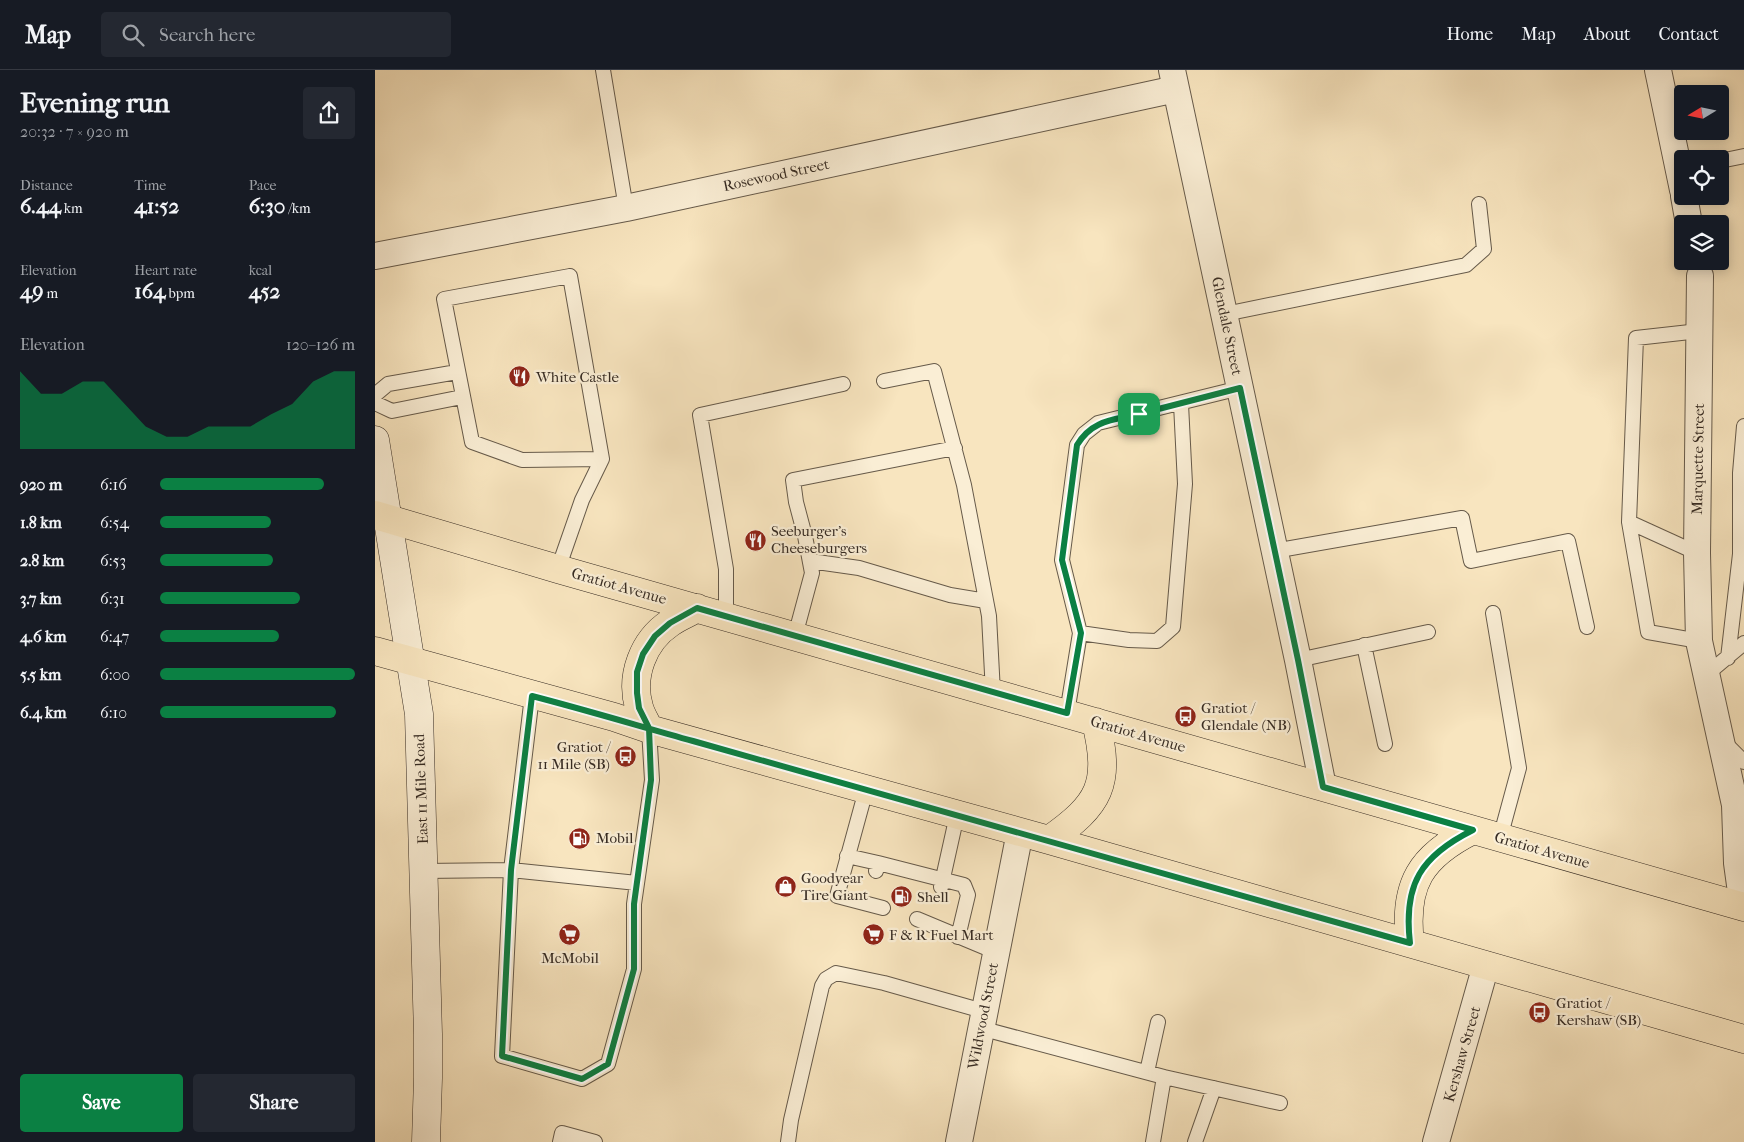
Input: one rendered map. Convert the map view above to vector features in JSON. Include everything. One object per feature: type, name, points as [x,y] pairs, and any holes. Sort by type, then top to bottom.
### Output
[{"type":"main road","name":"East 11 Mile Road","points":[[375,440],[382,517],[412,661],[419,714],[428,1078],[426,1142]]},
{"type":"main road","name":"Gratiot Avenue","points":[[382,517],[558,569],[1744,907]]},
{"type":"main road","points":[[649,728],[639,708],[637,693],[637,672],[643,654],[655,636],[670,623],[697,608]]},
{"type":"main road","points":[[375,651],[532,696],[614,717],[1744,1038]]},
{"type":"main road","points":[[1049,840],[1071,824],[1088,808],[1100,787],[1101,745],[1096,722]]},
{"type":"main road","points":[[1410,943],[1408,927],[1411,890],[1420,872],[1435,855],[1452,841],[1473,830]]},
{"type":"street","points":[[1658,70],[1675,150]]},
{"type":"street","name":"Rosewood Street","points":[[375,256],[626,208],[1174,80]]},
{"type":"street","name":"Glendale Street","points":[[1174,80],[1298,660],[1323,787]]},
{"type":"street","name":"Marquette Street","points":[[1698,270],[1697,553],[1699,641],[1735,805],[1737,862],[1744,907]]},
{"type":"street","name":"Wildwood Street","points":[[959,1142],[1020,832]]},
{"type":"street","name":"Kershaw Street","points":[[1436,1142],[1486,965]]},
{"type":"lane","points":[[603,70],[626,208]]},
{"type":"lane","points":[[1729,159],[1742,156]]},
{"type":"lane","points":[[1225,314],[1465,265],[1483,249],[1479,204]]},
{"type":"lane","points":[[558,569],[582,500],[602,459],[570,276],[444,299],[472,442],[522,460],[602,459]]},
{"type":"lane","points":[[1699,331],[1636,338],[1629,522],[1648,632],[1699,641]]},
{"type":"lane","points":[[884,381],[934,371],[964,485],[989,616],[993,692]]},
{"type":"lane","points":[[375,395],[388,384],[457,372]]},
{"type":"lane","points":[[727,617],[726,569],[700,415],[843,384]]},
{"type":"lane","points":[[1067,713],[1081,633],[1062,560],[1077,445],[1084,434],[1098,424],[1240,388]]},
{"type":"lane","points":[[375,403],[393,411],[462,397]]},
{"type":"lane","points":[[1081,633],[1129,640],[1157,641],[1173,627],[1185,484],[1181,404]]},
{"type":"lane","points":[[1728,658],[1740,554],[1740,473],[1744,426]]},
{"type":"lane","points":[[795,636],[812,573],[793,480],[955,448]]},
{"type":"lane","points":[[1275,551],[1462,518],[1471,561],[1568,541],[1587,627]]},
{"type":"lane","points":[[1629,522],[1697,553]]},
{"type":"lane","points":[[811,561],[859,568],[950,595],[986,602]]},
{"type":"lane","points":[[1493,613],[1519,768],[1500,838]]},
{"type":"lane","points":[[1298,660],[1428,632]]},
{"type":"lane","points":[[1706,675],[1744,643]]},
{"type":"lane","points":[[1364,645],[1385,744]]},
{"type":"lane","points":[[532,696],[511,870],[502,1056],[582,1079],[608,1064],[634,969],[634,904],[651,780],[649,728]]},
{"type":"lane","points":[[1720,738],[1744,762]]},
{"type":"lane","points":[[866,790],[837,896],[868,902],[883,908]]},
{"type":"lane","points":[[942,883],[957,815]]},
{"type":"lane","points":[[847,856],[877,867],[942,883],[964,885],[968,895],[959,937]]},
{"type":"lane","points":[[423,871],[511,870],[637,883]]},
{"type":"lane","points":[[917,919],[934,920],[959,937],[996,952]]},
{"type":"lane","points":[[788,1142],[791,1120],[822,986],[826,979],[836,973],[884,983],[982,1019],[1147,1072],[1280,1103]]},
{"type":"lane","points":[[1147,1072],[1158,1022]]},
{"type":"lane","points":[[1153,1142],[1164,1076]]},
{"type":"lane","points":[[1195,1142],[1215,1088]]},
{"type":"lane","points":[[560,1142],[562,1133],[595,1142]]},
{"type":"place","name":"White Castle","points":[[520,377]]},
{"type":"place","name":"Seeburger's Cheeseburgers","points":[[755,540]]},
{"type":"place","name":"Gratiot / Glendale (NB)","points":[[1185,717]]},
{"type":"place","name":"Gratiot / 11 Mile (SB)","points":[[626,756]]},
{"type":"place","name":"Mobil","points":[[580,838]]},
{"type":"place","name":"Goodyear Tire Giant","points":[[785,887]]},
{"type":"place","name":"Shell","points":[[901,897]]},
{"type":"place","name":"McMobil","points":[[570,935]]},
{"type":"place","name":"F & R Fuel Mart","points":[[873,935]]},
{"type":"place","name":"Gratiot / Kershaw (SB)","points":[[1540,1012]]},
{"type":"route","points":[[1139,414],[1098,424],[1084,434],[1077,445],[1062,560],[1081,633],[1067,713],[697,608],[670,623],[655,636],[643,654],[637,672],[639,708],[649,728],[651,780],[634,904],[634,969],[608,1064],[582,1079],[502,1056],[511,870],[532,696],[614,717],[649,728],[693,741],[1410,943],[1408,927],[1411,890],[1420,872],[1435,855],[1452,841],[1473,830],[1323,787],[1240,388],[1139,414]]}]
